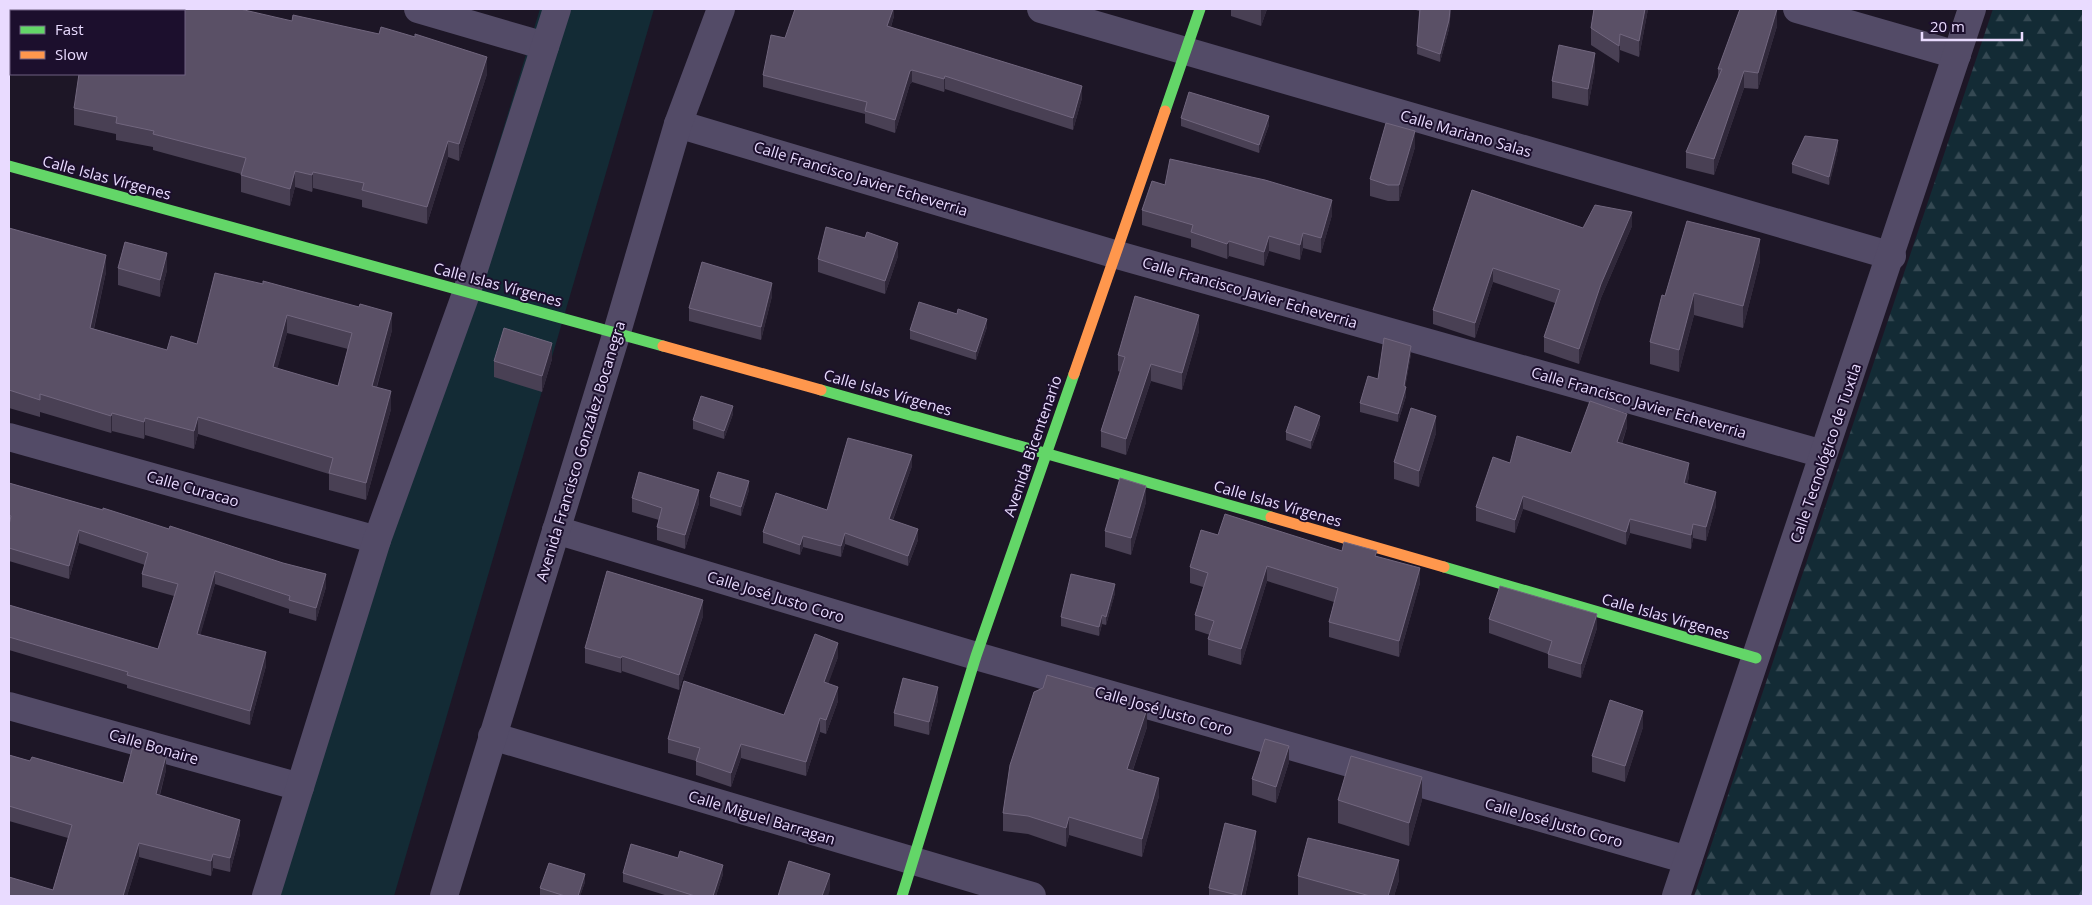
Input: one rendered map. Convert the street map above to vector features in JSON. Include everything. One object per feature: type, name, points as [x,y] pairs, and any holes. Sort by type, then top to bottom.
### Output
[{"type":"street","points":[[418,9],[545,46]]},
{"type":"street","points":[[266,896],[377,540],[467,291],[557,9]]},
{"type":"street","name":"Avenida Francisco González Bocanegra","points":[[444,896],[617,332],[678,124],[721,9]]},
{"type":"street","name":"Calle Mariano Salas","points":[[1041,9],[1892,256]]},
{"type":"street","name":"Avenida Bicentenario","points":[[902,896],[976,656],[1200,9]]},
{"type":"street","points":[[1797,9],[1957,55]]},
{"type":"street","name":"Calle Tecnológico de Tuxtla","points":[[1676,896],[1823,454],[1892,256],[1972,9]]},
{"type":"street","name":"Calle Francisco Javier Echeverria","points":[[678,124],[1114,254],[1823,454]]},
{"type":"street","name":"Calle Islas Vírgenes","points":[[9,166],[1047,452],[1756,658]]},
{"type":"street","name":"Calle Curacao","points":[[9,437],[377,540]]},
{"type":"street","name":"Calle José Justo Coro","points":[[556,530],[976,656],[1688,860]]},
{"type":"street","name":"Calle Bonaire","points":[[9,706],[300,787]]},
{"type":"street","name":"Calle Miguel Barragan","points":[[492,736],[1032,896]]},
{"type":"green space","points":[[540,9],[654,9],[394,896],[268,896]]},
{"type":"green space","points":[[1993,9],[2083,9],[2083,896],[1694,896]]},
{"type":"building","points":[[240,9],[292,21],[293,15],[379,34],[381,27],[415,37],[415,34],[487,57],[459,144],[448,141],[427,207],[362,190],[364,183],[313,172],[312,175],[295,171],[290,189],[241,175],[246,158],[153,134],[154,131],[116,123],[117,117],[74,108],[79,75],[185,75],[185,10],[70,10]]},
{"type":"building","points":[[795,9],[893,9],[887,26],[1082,86],[1073,118],[945,76],[944,79],[912,70],[910,71],[895,120],[865,111],[867,102],[763,75],[771,35],[785,38]]},
{"type":"building","points":[[1420,9],[1450,9],[1440,54],[1417,46]]},
{"type":"building","points":[[1594,9],[1645,9],[1639,41],[1620,34],[1619,46],[1591,28]]},
{"type":"building","points":[[1740,9],[1777,9],[1758,73],[1744,71],[1714,159],[1686,152],[1722,69],[1718,69]]},
{"type":"building","points":[[1559,45],[1595,53],[1588,89],[1552,81]]},
{"type":"building","points":[[1189,92],[1269,116],[1259,145],[1181,118]]},
{"type":"building","points":[[1386,123],[1415,131],[1399,185],[1388,185],[1370,179]]},
{"type":"building","points":[[1805,136],[1838,140],[1829,177],[1792,164]]},
{"type":"building","points":[[1170,159],[1265,180],[1332,200],[1321,238],[1303,233],[1300,245],[1269,236],[1264,252],[1229,241],[1227,244],[1191,232],[1193,225],[1142,210],[1152,181],[1165,185]]},
{"type":"building","points":[[1472,190],[1583,228],[1595,205],[1632,212],[1601,284],[1579,349],[1544,337],[1560,290],[1493,268],[1475,323],[1433,310]]},
{"type":"building","points":[[1687,221],[1760,239],[1743,306],[1694,293],[1679,350],[1650,342],[1662,295],[1665,296]]},
{"type":"building","points":[[826,227],[865,238],[867,232],[898,243],[885,281],[818,259]]},
{"type":"building","points":[[9,228],[106,255],[90,328],[167,350],[171,336],[197,344],[215,273],[263,284],[263,281],[359,307],[360,304],[392,313],[372,386],[391,391],[366,483],[329,473],[333,458],[198,417],[194,431],[145,418],[144,422],[112,413],[111,416],[40,394],[40,400],[9,390]],"holes":[[[287,315],[352,333],[338,386],[273,367]]]},
{"type":"building","points":[[125,242],[167,253],[160,280],[118,268]]},
{"type":"building","points":[[702,262],[772,283],[761,327],[689,308]]},
{"type":"building","points":[[1135,296],[1199,315],[1182,373],[1151,364],[1126,439],[1101,431],[1125,357],[1118,355]]},
{"type":"building","points":[[919,302],[957,314],[958,309],[987,319],[976,352],[910,330]]},
{"type":"building","points":[[504,328],[552,343],[542,376],[494,361]]},
{"type":"building","points":[[1384,338],[1411,346],[1404,386],[1406,387],[1398,414],[1360,403],[1368,376],[1378,379]]},
{"type":"building","points":[[701,396],[733,406],[724,431],[693,420]]},
{"type":"building","points":[[1590,401],[1627,414],[1617,442],[1689,463],[1684,483],[1716,492],[1706,527],[1693,524],[1691,535],[1630,519],[1626,532],[1523,496],[1515,520],[1476,507],[1493,457],[1510,463],[1517,436],[1571,453]]},
{"type":"building","points":[[1295,406],[1320,416],[1311,441],[1286,432]]},
{"type":"building","points":[[1411,408],[1436,416],[1419,471],[1394,462]]},
{"type":"building","points":[[848,438],[912,455],[889,519],[918,529],[908,556],[845,533],[841,546],[803,536],[800,545],[763,532],[776,493],[827,510]]},
{"type":"building","points":[[639,472],[699,490],[685,535],[657,527],[662,508],[632,498]]},
{"type":"building","points":[[718,472],[749,481],[741,507],[710,497]]},
{"type":"building","points":[[1120,478],[1146,486],[1131,538],[1105,531]]},
{"type":"building","points":[[9,483],[103,510],[103,508],[169,529],[170,526],[283,563],[326,574],[316,608],[289,600],[290,596],[215,571],[197,634],[266,652],[250,711],[127,675],[128,672],[9,637],[9,605],[158,649],[178,584],[142,574],[148,553],[79,530],[69,566],[9,548],[11,516],[9,515]]},
{"type":"building","points":[[1225,514],[1342,551],[1344,542],[1377,551],[1375,556],[1420,568],[1399,641],[1329,622],[1338,588],[1267,566],[1241,649],[1208,639],[1214,621],[1195,615],[1208,573],[1190,567],[1201,530],[1218,535]]},
{"type":"building","points":[[607,571],[703,600],[679,675],[622,656],[621,658],[585,648]]},
{"type":"building","points":[[1071,574],[1115,584],[1106,617],[1102,615],[1099,627],[1061,617]]},
{"type":"building","points":[[1500,586],[1597,614],[1581,664],[1548,654],[1552,641],[1489,619]]},
{"type":"building","points":[[815,634],[838,643],[824,682],[838,687],[826,720],[820,718],[806,762],[741,744],[731,773],[696,761],[700,748],[668,739],[684,681],[784,715]]},
{"type":"building","points":[[1047,675],[1110,693],[1109,696],[1147,709],[1127,769],[1159,778],[1142,839],[1069,817],[1066,828],[1028,816],[1003,813],[1010,765],[1034,692],[1043,688]]},
{"type":"building","points":[[903,678],[938,687],[929,722],[894,713]]},
{"type":"building","points":[[1610,700],[1643,711],[1625,766],[1592,756]]},
{"type":"building","points":[[1265,739],[1289,746],[1276,787],[1252,779]]},
{"type":"building","points":[[133,746],[166,756],[156,794],[240,820],[230,858],[213,854],[211,861],[139,843],[123,896],[9,896],[9,877],[53,890],[72,825],[9,806],[9,755],[30,761],[32,757],[123,783]]},
{"type":"building","points":[[1351,756],[1422,777],[1409,823],[1338,800]]},
{"type":"building","points":[[1225,823],[1256,831],[1241,896],[1209,888]]},
{"type":"building","points":[[1308,838],[1399,860],[1388,896],[1370,896],[1298,876]]},
{"type":"building","points":[[631,844],[678,858],[680,851],[723,865],[713,896],[695,896],[623,873]]},
{"type":"building","points":[[789,861],[830,874],[822,896],[778,896]]},
{"type":"building","points":[[549,863],[585,874],[578,896],[565,896],[540,888]]},
{"type":"traffic: fast","points":[[1165,111],[1200,9]]},
{"type":"traffic: fast","points":[[9,166],[663,346]]},
{"type":"traffic: fast","points":[[902,896],[976,656],[1074,374]]},
{"type":"traffic: fast","points":[[821,390],[1271,517]]},
{"type":"traffic: fast","points":[[1444,567],[1756,658]]},
{"type":"traffic: slow","points":[[1074,374],[1165,111]]},
{"type":"traffic: slow","points":[[663,346],[821,390]]},
{"type":"traffic: slow","points":[[1271,517],[1444,567]]}]
